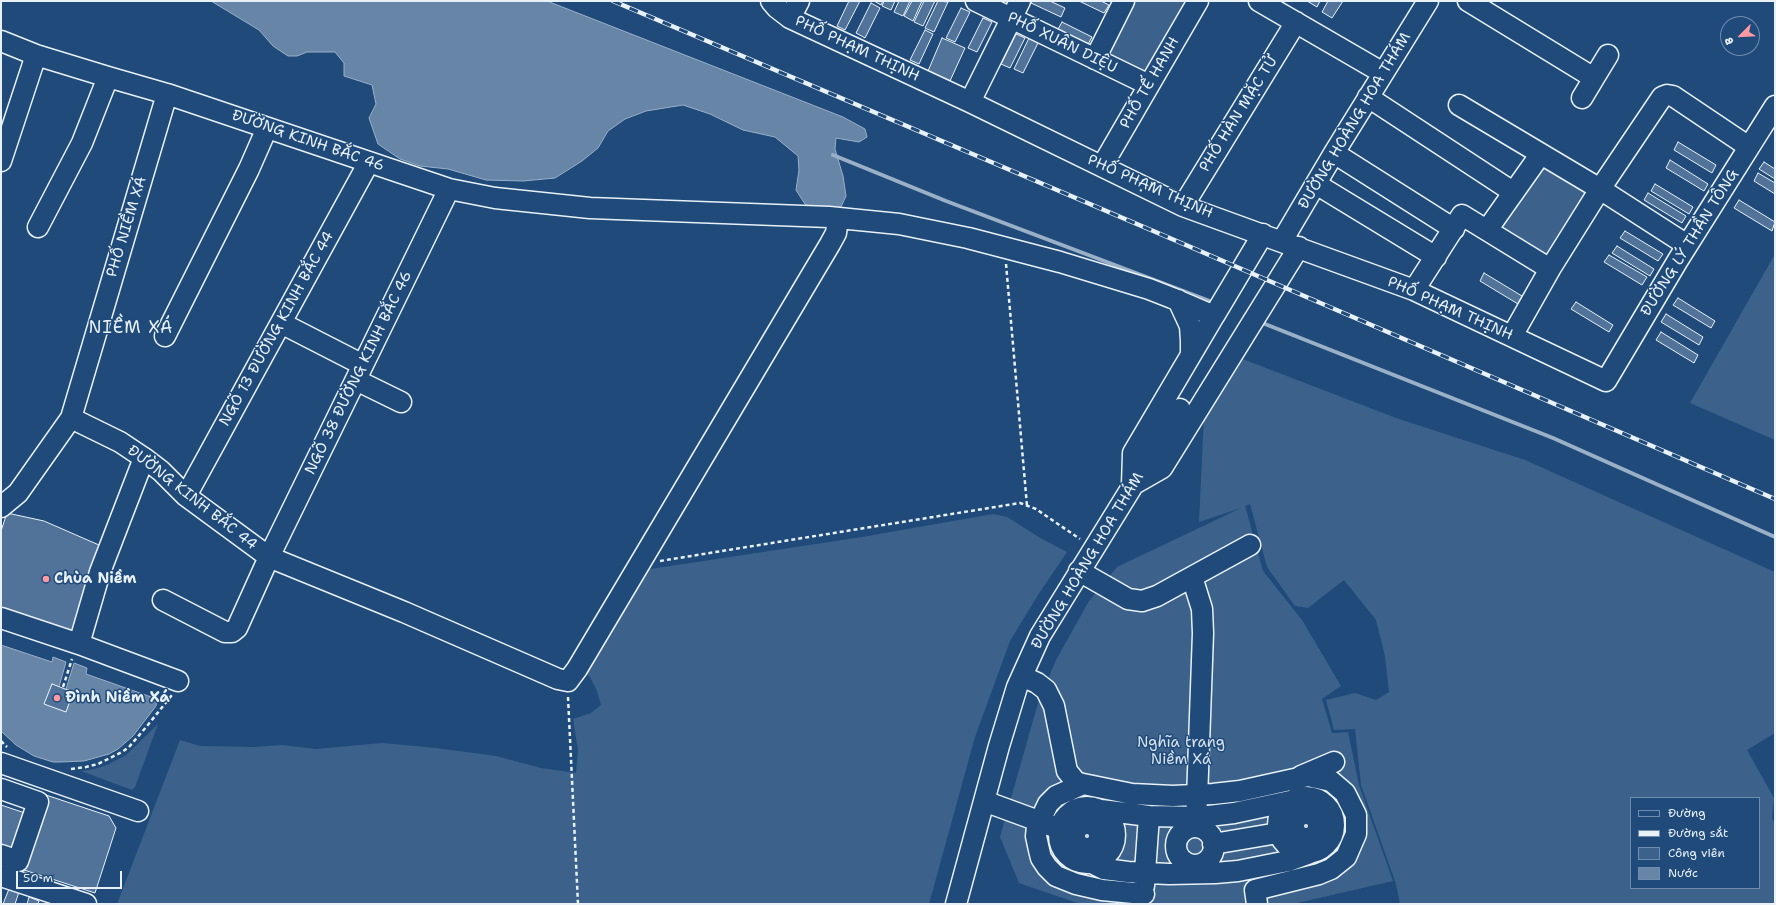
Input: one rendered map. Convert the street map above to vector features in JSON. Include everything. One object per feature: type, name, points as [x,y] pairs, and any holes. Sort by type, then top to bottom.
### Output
[{"type":"street","name":"PHỐ PHẠM THỊNH","points":[[771,1],[777,8],[794,9],[970,102],[1183,206],[1414,290],[1606,381]]},
{"type":"street","name":"PHỐ XUÂN DIỆU","points":[[976,1],[1016,10],[1096,59],[1149,85]]},
{"type":"street","points":[[1096,59],[1124,1]]},
{"type":"street","name":"PHỐ TẾ HANH","points":[[1102,166],[1198,1]]},
{"type":"street","points":[[1259,1],[1383,73]]},
{"type":"street","name":"ĐƯỜNG HOÀNG HOA THÁM","points":[[1132,485],[1162,468],[1291,244],[1316,184],[1428,1]]},
{"type":"street","points":[[1468,1],[1594,78]]},
{"type":"street","points":[[970,102],[1016,10]]},
{"type":"street","name":"PHỐ HÀN MẶC TỬ","points":[[1183,206],[1296,22]]},
{"type":"street","points":[[1,41],[36,55],[108,78],[167,94]]},
{"type":"street","points":[[1,161],[36,55]]},
{"type":"street","points":[[1582,98],[1608,55]]},
{"type":"street","points":[[38,227],[82,143],[108,78]]},
{"type":"street","name":"ĐƯỜNG KINH BẮC 46","points":[[167,94],[449,189],[495,198],[590,208],[838,218],[899,224],[1005,247],[1134,284],[1178,300],[1214,316]]},
{"type":"street","name":"PHỐ NIỀM XÁ","points":[[1,507],[18,493],[71,418],[167,94]]},
{"type":"street","points":[[1512,336],[1550,269],[1600,189],[1658,101],[1667,95],[1673,96],[1749,147]]},
{"type":"street","points":[[1368,97],[1513,192]]},
{"type":"street","points":[[1459,105],[1540,155],[1600,189],[1687,245]]},
{"type":"street","name":"ĐƯỜNG LÝ THẦN TÔNG","points":[[1606,381],[1687,245],[1775,106]]},
{"type":"street","points":[[165,336],[249,169],[267,128]]},
{"type":"street","points":[[1334,153],[1454,229]]},
{"type":"street","points":[[1488,230],[1540,155]]},
{"type":"street","name":"NGÕ 13 ĐƯỜNG KINH BẮC 44","points":[[186,496],[369,162]]},
{"type":"street","points":[[1316,184],[1436,257]]},
{"type":"street","name":"NGÕ 38 ĐƯỜNG KINH BẮC 46","points":[[163,600],[225,632],[232,632],[237,628],[269,557],[449,189]]},
{"type":"street","points":[[1414,290],[1462,215],[1550,269]]},
{"type":"street","points":[[568,681],[577,670],[830,244],[836,233],[838,218]]},
{"type":"street","points":[[1132,485],[1133,453],[1263,234]]},
{"type":"street","points":[[1178,300],[1190,326],[1191,356]]},
{"type":"street","points":[[280,323],[359,372],[401,402]]},
{"type":"street","name":"ĐƯỜNG HOÀNG HOA THÁM","points":[[956,904],[1002,739],[1022,676],[1040,636],[1180,409]]},
{"type":"street","name":"ĐƯỜNG KINH BẮC 44","points":[[71,418],[120,442],[144,458],[161,471],[186,496],[269,557],[404,612],[558,679],[568,681]]},
{"type":"street","points":[[76,650],[100,572],[144,458]]},
{"type":"street","points":[[1079,571],[1128,599],[1142,601],[1157,596],[1250,545]]},
{"type":"street","points":[[1192,577],[1202,609],[1203,633],[1196,822],[1181,833],[1176,846],[1178,854],[1181,858],[1191,864],[1196,865],[1206,861],[1210,857],[1213,844],[1210,835],[1196,822]]},
{"type":"street","points":[[1,618],[76,650],[175,688]]},
{"type":"street","points":[[1022,676],[1037,683],[1046,690],[1054,706],[1067,771],[1076,782],[1140,794],[1173,796],[1240,791],[1308,776],[1331,781],[1345,793],[1356,806],[1357,825],[1356,834],[1346,857],[1331,869],[1319,874],[1255,890],[1257,904]]},
{"type":"street","points":[[1295,778],[1334,762]]},
{"type":"street","points":[[1,855],[18,861],[38,802],[4,790],[8,765],[138,811]]},
{"type":"street","points":[[1088,838],[1104,869],[1145,873],[1216,874],[1288,860],[1304,823],[1295,778]]},
{"type":"street","points":[[1083,784],[1056,796],[1048,804],[1039,821],[1036,836],[1041,858],[1056,876],[1074,891],[1102,890],[1143,899],[1149,816]]},
{"type":"street","points":[[984,801],[1059,828],[1063,819],[1088,838],[1112,849],[1115,840],[1176,846]]},
{"type":"street","points":[[1088,838],[1149,816],[1196,822],[1242,812],[1334,830],[1333,818],[1356,806]]},
{"type":"street","points":[[1242,812],[1251,868]]},
{"type":"street","points":[[1213,844],[1247,840],[1278,833],[1282,842],[1304,823]]},
{"type":"street","points":[[1074,891],[1088,838]]},
{"type":"street","points":[[1,876],[86,904]]},
{"type":"path","points":[[1005,247],[1027,506]]},
{"type":"path","points":[[640,564],[1020,503],[1036,509],[1094,548]]},
{"type":"path","points":[[63,687],[76,650]]},
{"type":"path","points":[[568,681],[578,904]]},
{"type":"path","points":[[68,769],[98,764],[129,747],[147,726],[175,688]]},
{"type":"green space","points":[[1135,1],[1190,1],[1147,77],[1106,57]]},
{"type":"green space","points":[[1541,163],[1589,195],[1546,261],[1498,230]]},
{"type":"green space","points":[[1775,254],[1775,440],[1690,403]]},
{"type":"green space","name":"Nghĩa trang Niềm Xá","points":[[1240,358],[1396,418],[1525,460],[1775,572],[1775,733],[1747,750],[1774,798],[1772,818],[1775,825],[1775,904],[1400,904],[1396,884],[1361,785],[1355,729],[1334,730],[1326,700],[1355,693],[1376,700],[1389,692],[1385,656],[1376,620],[1344,580],[1308,608],[1295,606],[1267,567],[1250,504],[1245,506],[1263,571],[1302,620],[1341,686],[1322,699],[1332,733],[1348,732],[1359,785],[1393,881],[1293,904],[1080,904],[1019,883],[1000,837],[1038,703],[1056,660],[1089,601],[1117,567],[1241,508],[1199,522],[1204,416]]},
{"type":"green space","points":[[993,514],[1007,517],[1042,539],[1067,552],[1038,595],[1010,641],[975,737],[929,904],[117,904],[180,740],[200,746],[254,747],[282,745],[316,749],[382,743],[496,756],[541,768],[576,773],[578,750],[573,719],[591,713],[601,705],[597,691],[590,677],[583,670],[644,570],[862,537]]},
{"type":"green space","points":[[158,724],[135,787],[132,790],[81,771],[107,765],[126,755]]},
{"type":"water","points":[[211,1],[547,1],[843,117],[865,129],[867,137],[859,142],[836,138],[835,149],[843,176],[846,196],[840,209],[819,212],[805,204],[796,190],[799,170],[798,156],[775,137],[743,130],[710,114],[683,105],[646,111],[625,119],[608,131],[598,148],[582,161],[555,178],[523,181],[486,180],[448,169],[420,166],[400,159],[378,144],[369,118],[376,104],[372,85],[344,76],[344,63],[335,52],[307,52],[297,56],[288,56],[273,46],[259,30]]},
{"type":"water","points":[[1,645],[52,662],[53,657],[66,662],[59,687],[52,684],[44,704],[66,712],[73,692],[66,689],[74,663],[87,668],[86,674],[157,699],[156,706],[133,736],[118,749],[109,754],[84,761],[61,762],[53,762],[34,756],[16,745],[1,731]]},
{"type":"building","points":[[849,1],[860,1],[845,30],[837,26]]},
{"type":"building","points":[[874,1],[883,1],[881,5]]},
{"type":"building","points":[[884,1],[895,1],[891,10],[882,6]]},
{"type":"building","points":[[899,1],[910,1],[903,16],[894,12]]},
{"type":"building","points":[[912,1],[922,1],[913,21],[904,16]]},
{"type":"building","points":[[924,1],[935,1],[923,26],[914,22]]},
{"type":"building","points":[[938,1],[948,2],[934,32],[925,28]]},
{"type":"building","points":[[1032,1],[1050,1],[1065,8],[1061,17],[1031,3]]},
{"type":"building","points":[[1079,1],[1101,1],[1109,5],[1104,13]]},
{"type":"building","points":[[1307,1],[1320,1],[1317,7]]},
{"type":"building","points":[[1328,1],[1343,1],[1332,18],[1322,12]]},
{"type":"building","points":[[871,3],[880,8],[865,38],[856,33]]},
{"type":"building","points":[[961,8],[970,12],[955,42],[946,38]]},
{"type":"building","points":[[983,18],[992,22],[977,52],[968,48]]},
{"type":"building","points":[[1062,22],[1092,37],[1087,46],[1057,31]]},
{"type":"building","points":[[925,30],[933,34],[919,64],[910,60]]},
{"type":"building","points":[[1016,34],[1025,38],[1010,68],[1001,64]]},
{"type":"building","points":[[942,38],[965,48],[950,81],[928,71]]},
{"type":"building","points":[[1029,38],[1038,43],[1023,73],[1014,69]]},
{"type":"building","points":[[1678,142],[1716,165],[1712,173],[1674,150]]},
{"type":"building","points":[[1670,160],[1708,184],[1704,191],[1666,168]]},
{"type":"building","points":[[1764,162],[1775,169],[1775,179],[1759,169]]},
{"type":"building","points":[[1758,173],[1775,183],[1775,194],[1754,181]]},
{"type":"building","points":[[1655,184],[1693,207],[1689,214],[1651,191]]},
{"type":"building","points":[[1648,193],[1686,216],[1682,223],[1644,200]]},
{"type":"building","points":[[1739,200],[1775,222],[1772,231],[1734,208]]},
{"type":"building","points":[[1625,231],[1663,254],[1658,261],[1620,238]]},
{"type":"building","points":[[1617,246],[1654,269],[1650,276],[1612,253]]},
{"type":"building","points":[[1609,255],[1647,277],[1642,285],[1604,262]]},
{"type":"building","points":[[1484,273],[1522,296],[1518,304],[1480,281]]},
{"type":"building","points":[[1678,298],[1715,321],[1711,328],[1673,305]]},
{"type":"building","points":[[1576,302],[1613,325],[1609,332],[1571,309]]},
{"type":"building","points":[[1666,314],[1703,337],[1699,345],[1661,322]]},
{"type":"building","points":[[1661,332],[1698,355],[1694,363],[1656,340]]},
{"type":"building","name":"Chùa Niềm","points":[[7,513],[44,521],[99,545],[75,636],[1,612],[1,531]]},
{"type":"building","points":[[52,684],[73,692],[66,712],[44,704]]},
{"type":"building","points":[[46,795],[109,816],[116,828],[95,893],[21,869]]},
{"type":"building","points":[[1,805],[28,814],[15,852],[1,847]]},
{"type":"building","points":[[9,889],[19,892],[15,904],[3,904]]},
{"type":"building","points":[[29,897],[39,901],[38,904],[27,904]]},
{"type":"waterway","points":[[833,155],[946,201],[1215,303]]},
{"type":"waterway","points":[[1265,324],[1553,438],[1775,537]]},
{"type":"railway","points":[[613,1],[1165,236],[1775,499]]},
{"type":"place","name":"Chùa Niềm","points":[[46,579]]},
{"type":"place","name":"Đình Niềm Xá","points":[[57,698]]},
{"type":"district","name":"NIỀM XÁ","points":[[131,329]]}]
